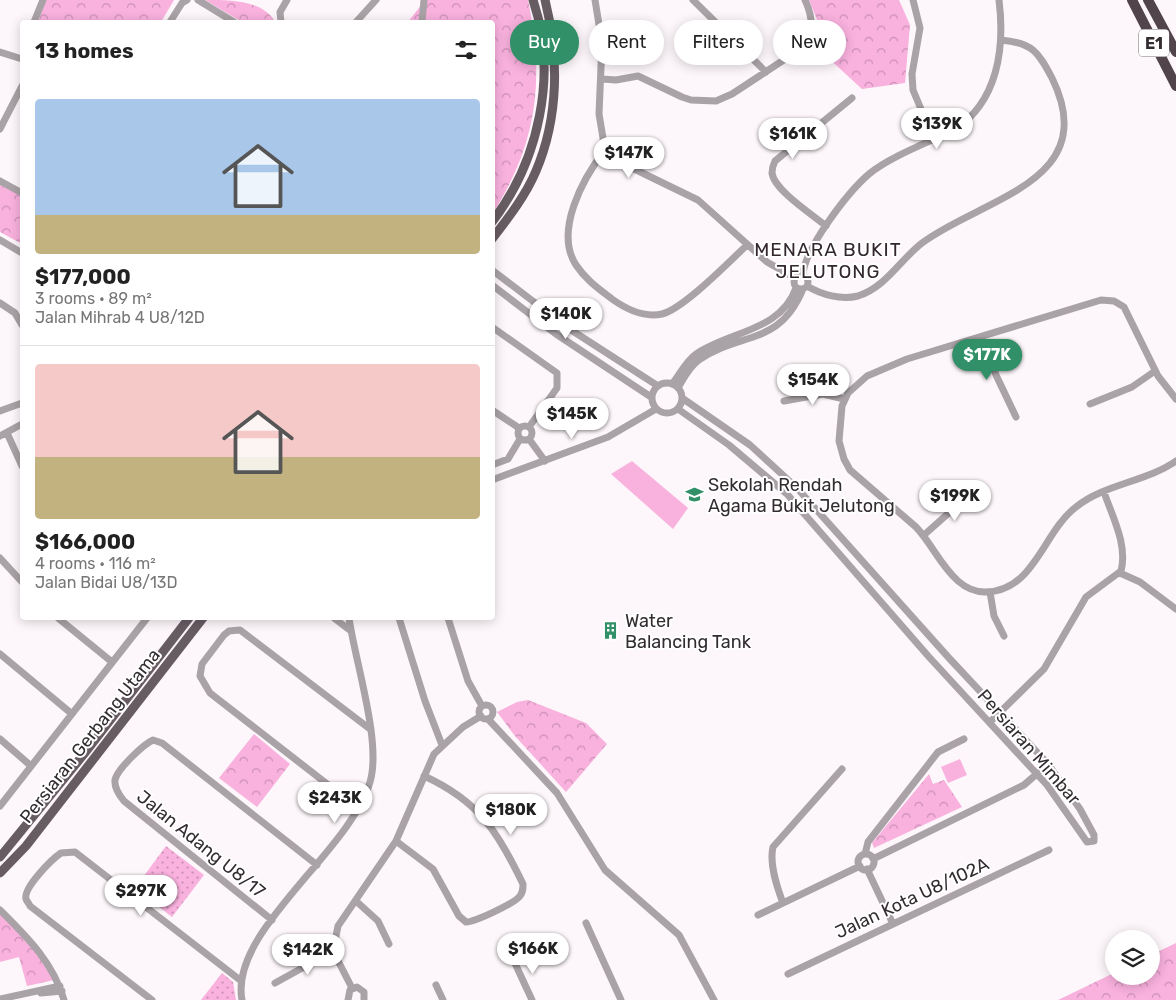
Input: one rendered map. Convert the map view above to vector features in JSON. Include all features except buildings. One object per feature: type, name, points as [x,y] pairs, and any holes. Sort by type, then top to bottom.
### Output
[{"type":"highway","name":"E1","points":[[1132,0],[1176,86]]},
{"type":"highway","name":"E1","points":[[1148,0],[1176,52]]},
{"type":"main road","points":[[495,218],[508,200],[519,178],[529,154],[541,110],[543,80],[542,48],[533,0]]},
{"type":"main road","points":[[495,235],[530,183],[549,130],[555,88],[555,68],[554,38],[545,0]]},
{"type":"main road","name":"Persiaran Gerbang Utama","points":[[0,857],[84,754],[187,620]]},
{"type":"main road","name":"Persiaran Gerbang Utama","points":[[0,873],[26,846],[201,620]]},
{"type":"street","points":[[35,20],[43,0]]},
{"type":"street","points":[[171,20],[182,3],[187,0]]},
{"type":"street","points":[[198,0],[231,20]]},
{"type":"street","points":[[281,20],[280,12],[287,0]]},
{"type":"street","points":[[358,20],[376,0]]},
{"type":"street","points":[[422,20],[424,0]]},
{"type":"street","points":[[595,0],[599,20]]},
{"type":"street","points":[[693,0],[766,72]]},
{"type":"street","points":[[602,79],[616,80],[638,76],[682,97],[707,102],[732,94],[798,52],[810,39],[812,24],[805,0]]},
{"type":"street","points":[[913,0],[920,28],[912,74],[913,90],[934,140]]},
{"type":"street","points":[[803,275],[809,252],[826,226],[869,174],[960,126],[980,107],[994,77],[1001,40],[999,0]]},
{"type":"street","points":[[795,278],[794,282],[802,288],[842,297],[866,292],[891,274],[921,244],[1021,188],[1048,168],[1059,149],[1064,127],[1059,95],[1046,66],[1035,50],[1023,44],[1001,40]]},
{"type":"street","points":[[0,52],[20,57]]},
{"type":"street","points":[[602,65],[598,114],[605,150],[628,166],[698,200],[767,262],[795,278]]},
{"type":"street","points":[[0,129],[20,90]]},
{"type":"street","points":[[826,226],[782,189],[774,179],[773,167],[775,161],[852,98]]},
{"type":"street","points":[[605,150],[586,177],[577,196],[570,219],[569,238],[572,256],[576,265],[590,283],[615,300],[641,313],[651,315],[670,312],[747,245]]},
{"type":"street","points":[[0,181],[20,192]]},
{"type":"street","points":[[0,240],[20,252]]},
{"type":"street","points":[[495,272],[568,328],[658,386],[675,386]]},
{"type":"street","points":[[675,386],[695,354],[776,317],[808,279],[803,275]]},
{"type":"street","points":[[795,278],[803,275]]},
{"type":"street","points":[[495,287],[556,334],[651,397],[656,409],[669,414],[678,409],[682,398],[675,386]]},
{"type":"street","points":[[1176,399],[1155,371],[1128,313],[1114,301],[1093,302],[876,371],[860,381],[844,399],[839,441],[847,465],[924,535],[936,557],[959,582],[972,590],[990,592],[1006,588],[1020,579],[1071,510],[1084,501],[1176,461]]},
{"type":"street","points":[[0,303],[15,313],[20,322]]},
{"type":"street","points":[[495,329],[557,373],[557,388],[529,427]]},
{"type":"street","points":[[983,336],[992,365],[1016,417]]},
{"type":"street","points":[[1090,404],[1132,387],[1155,371]]},
{"type":"street","points":[[651,397],[658,386]]},
{"type":"street","points":[[784,401],[824,394],[844,399]]},
{"type":"street","name":"Persiaran Mimbar","points":[[678,409],[729,445],[787,494],[929,657],[1037,774],[1064,806],[1087,842],[1093,842],[1095,837],[1080,809],[1048,764],[797,488],[750,445],[682,398]]},
{"type":"street","points":[[0,411],[20,404]]},
{"type":"street","points":[[495,479],[608,436],[656,409]]},
{"type":"street","points":[[495,412],[519,428]]},
{"type":"street","points":[[20,425],[3,434],[20,463]]},
{"type":"street","points":[[519,428],[529,427]]},
{"type":"street","points":[[529,427],[532,434],[529,439]]},
{"type":"street","points":[[519,428],[517,433],[520,439]]},
{"type":"street","points":[[520,439],[529,439]]},
{"type":"street","points":[[495,464],[508,459],[520,439]]},
{"type":"street","points":[[529,439],[545,461]]},
{"type":"street","points":[[924,535],[960,503],[968,491]]},
{"type":"street","points":[[990,722],[1044,669],[1086,597],[1120,572],[1122,561],[1120,535],[1104,492]]},
{"type":"street","points":[[0,558],[20,580]]},
{"type":"street","points":[[1120,572],[1140,582],[1176,609]]},
{"type":"street","points":[[990,592],[992,610],[1004,636]]},
{"type":"street","points":[[60,620],[112,662]]},
{"type":"street","points":[[1,805],[145,620]]},
{"type":"street","points":[[337,620],[351,631]]},
{"type":"street","points":[[242,1000],[240,980],[250,950],[339,838],[367,792],[374,758],[349,620]]},
{"type":"street","points":[[400,620],[425,701],[442,745]]},
{"type":"street","points":[[449,620],[468,680],[482,706]]},
{"type":"street","points":[[358,808],[210,693],[202,683],[200,670],[212,651],[229,631],[235,629],[246,633],[370,729]]},
{"type":"street","points":[[0,654],[72,714]]},
{"type":"street","points":[[352,988],[333,950],[338,926],[396,841],[430,761],[442,745],[484,718],[492,715],[493,710],[490,706],[482,706]]},
{"type":"street","points":[[482,706],[479,711],[484,718],[557,793],[605,870],[680,935],[714,1000]]},
{"type":"street","points":[[0,739],[31,766]]},
{"type":"street","points":[[893,924],[867,869],[860,866],[858,860],[865,854],[868,842],[938,752],[964,739]]},
{"type":"street","name":"Jalan Adang U8/17","points":[[272,920],[124,801],[115,785],[117,774],[147,743],[153,740],[162,743],[317,864]]},
{"type":"street","points":[[873,859],[1024,785],[1048,764]]},
{"type":"street","points":[[783,903],[777,886],[772,853],[773,847],[842,769]]},
{"type":"street","points":[[396,841],[432,869],[459,916],[466,922],[516,900],[522,893],[523,884],[496,832],[459,794],[424,776]]},
{"type":"street","name":"Jalan Kota U8/102A","points":[[788,974],[1049,850]]},
{"type":"street","points":[[152,1000],[30,906],[26,899],[26,893],[52,860],[61,853],[75,852],[240,980]]},
{"type":"street","points":[[865,854],[873,859]]},
{"type":"street","points":[[867,869],[872,866],[873,859]]},
{"type":"street","points":[[758,915],[860,866]]},
{"type":"street","points":[[356,901],[378,921],[389,944]]},
{"type":"street","points":[[0,910],[36,947],[52,969],[64,1000]]},
{"type":"street","points":[[586,923],[621,1000]]},
{"type":"street","points":[[275,983],[289,977],[306,964],[333,950]]},
{"type":"street","points":[[513,959],[532,1000]]},
{"type":"street","points":[[436,985],[443,1000]]},
{"type":"street","points":[[348,1000],[348,992],[352,988],[357,987],[365,994],[364,1000]]},
{"type":"street","points":[[0,999],[61,989]]},
{"type":"green space","points":[[46,0],[174,0],[162,20],[39,20]]},
{"type":"green space","points":[[205,0],[235,1],[254,5],[263,9],[274,20],[239,20]]},
{"type":"green space","points":[[425,0],[528,0],[531,20],[510,20],[510,65],[536,65],[533,110],[528,136],[519,161],[508,187],[495,210],[495,20],[410,20]]},
{"type":"green space","points":[[809,0],[899,0],[910,25],[905,83],[862,89],[836,65],[846,65],[846,20],[817,20]]},
{"type":"green space","points":[[0,185],[20,195],[20,243],[0,232]]},
{"type":"green space","points":[[632,461],[688,508],[673,529],[611,474]]},
{"type":"green space","points":[[528,700],[586,723],[607,744],[566,792],[515,736],[497,712],[517,702]]},
{"type":"green space","points":[[254,734],[290,764],[257,807],[219,778]]},
{"type":"green space","points":[[960,759],[967,775],[948,783],[941,767]]},
{"type":"green space","points":[[929,774],[933,784],[944,780],[962,807],[874,848],[872,843]]},
{"type":"green space","points":[[166,846],[204,875],[172,917],[135,888]]},
{"type":"green space","points":[[0,912],[34,948],[54,980],[27,986],[19,957],[0,962]]},
{"type":"green space","points":[[1176,943],[1176,1000],[1058,1000],[1105,977],[1105,985],[1160,985],[1160,951]]},
{"type":"green space","points":[[222,973],[233,982],[236,1000],[201,1000]]},
{"type":"place","name":"Sekolah Rendah Agama Bukit Jelutong","points":[[694,495]]},
{"type":"place","name":"Water Balancing Tank","points":[[611,631]]},
{"type":"district","name":"MENARA BUKIT JELUTONG","points":[[828,260]]}]
